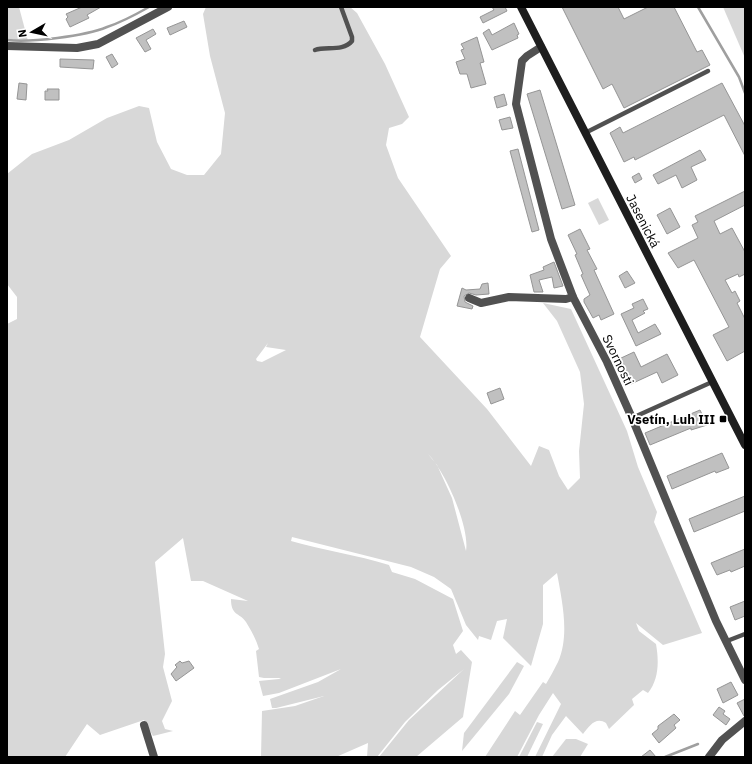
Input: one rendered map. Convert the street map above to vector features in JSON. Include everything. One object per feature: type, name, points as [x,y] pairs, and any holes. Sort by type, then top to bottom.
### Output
[{"type":"street","points":[[7,46],[77,48],[98,44],[168,7]]},
{"type":"street","name":"Jasenická","points":[[521,7],[745,445]]},
{"type":"street","name":"Svornosti","points":[[541,47],[527,56],[522,62],[516,104],[551,239],[573,297],[607,362],[632,418],[716,620],[745,680]]},
{"type":"street","points":[[469,298],[481,302],[509,297],[566,299],[573,297]]},
{"type":"street","points":[[709,757],[722,740],[745,721]]},
{"type":"street","points":[[144,725],[154,757]]},
{"type":"lane","points":[[314,50],[344,47],[352,41],[352,37],[341,7]]},
{"type":"lane","points":[[585,134],[708,71]]},
{"type":"lane","points":[[632,418],[712,382]]},
{"type":"lane","points":[[727,641],[745,634]]},
{"type":"shaded area","points":[[7,7],[19,7],[28,41],[7,40]]},
{"type":"shaded area","points":[[206,7],[350,7],[357,13],[385,64],[409,117],[402,124],[389,128],[386,145],[398,178],[451,256],[440,269],[420,337],[487,409],[531,466],[539,446],[549,450],[559,476],[568,490],[580,478],[579,451],[584,404],[580,372],[557,321],[543,303],[571,309],[627,431],[638,467],[657,512],[654,522],[702,633],[663,645],[636,623],[639,631],[656,644],[658,663],[656,676],[652,688],[648,693],[643,690],[632,699],[634,705],[609,729],[606,723],[596,721],[583,734],[566,716],[552,735],[542,757],[535,757],[561,704],[553,693],[539,715],[517,757],[485,757],[515,711],[520,715],[543,682],[546,684],[562,652],[564,641],[564,618],[557,573],[543,585],[543,624],[531,666],[503,638],[507,619],[497,621],[491,640],[479,636],[478,640],[466,625],[451,589],[434,577],[411,567],[292,537],[291,541],[389,565],[392,572],[415,579],[453,599],[463,631],[453,645],[456,654],[461,650],[472,662],[463,717],[416,757],[379,757],[409,720],[464,669],[438,690],[405,722],[377,757],[367,757],[368,743],[336,757],[261,757],[262,711],[295,706],[324,696],[276,708],[272,708],[270,699],[318,682],[341,669],[279,693],[263,696],[259,681],[281,678],[259,677],[256,651],[259,649],[258,645],[246,622],[234,611],[231,604],[231,599],[248,601],[203,581],[191,581],[183,538],[155,562],[165,654],[163,667],[172,701],[162,721],[165,729],[173,731],[153,736],[144,720],[100,735],[87,724],[65,757],[7,757],[7,324],[17,319],[17,297],[7,284],[7,174],[32,154],[69,140],[107,118],[139,106],[149,108],[157,142],[171,169],[187,175],[204,175],[221,154],[225,113],[210,56],[203,14]],"holes":[[[268,343],[266,347],[286,350],[262,362],[257,361],[256,359]],[[438,467],[460,514],[464,528],[466,551],[452,498]]]},
{"type":"shaded area","points":[[723,7],[745,7],[745,58]]},
{"type":"shaded area","points":[[598,198],[609,220],[599,225],[588,203]]},
{"type":"shaded area","points":[[517,662],[524,666],[509,694],[462,751],[464,733]]},
{"type":"shaded area","points":[[537,722],[543,724],[527,757],[519,757]]},
{"type":"shaded area","points":[[566,739],[576,739],[588,744],[580,757],[552,757]]},
{"type":"building","points":[[82,7],[101,7],[87,15],[89,18],[70,27],[66,19],[68,17],[66,14]]},
{"type":"building","points":[[492,7],[505,7],[507,11],[483,23],[480,17],[494,10]]},
{"type":"building","points":[[562,7],[618,7],[624,19],[648,7],[674,7],[697,52],[702,50],[710,65],[624,108],[612,84],[603,89]]},
{"type":"building","points":[[184,21],[187,27],[170,35],[167,28]]},
{"type":"building","points":[[514,23],[519,34],[517,35],[518,38],[492,50],[483,33],[489,29],[492,35]]},
{"type":"building","points":[[153,29],[156,34],[146,40],[151,49],[145,52],[136,38]]},
{"type":"building","points":[[477,37],[484,62],[480,63],[486,84],[471,88],[467,74],[460,74],[456,62],[465,59],[461,50],[464,49],[461,44]]},
{"type":"building","points":[[112,54],[118,64],[112,68],[106,57]]},
{"type":"building","points":[[60,59],[94,60],[93,69],[60,67]]},
{"type":"building","points":[[19,83],[27,84],[26,100],[17,99]]},
{"type":"building","points":[[722,83],[745,126],[745,156],[724,115],[635,160],[634,157],[624,162],[610,133],[620,127],[623,133]]},
{"type":"building","points":[[47,89],[59,89],[59,100],[45,100],[45,91],[48,91]]},
{"type":"building","points":[[540,90],[575,205],[562,209],[527,94]]},
{"type":"building","points":[[504,94],[507,105],[497,108],[494,97]]},
{"type":"building","points":[[510,117],[513,128],[502,130],[499,120]]},
{"type":"building","points":[[518,149],[539,230],[532,232],[510,151]]},
{"type":"building","points":[[700,150],[706,160],[691,167],[697,180],[682,188],[676,175],[658,184],[653,175]]},
{"type":"building","points":[[639,173],[642,179],[635,183],[632,177]]},
{"type":"building","points":[[745,191],[745,205],[714,221],[720,234],[732,228],[745,252],[745,274],[739,277],[738,274],[725,280],[732,293],[735,291],[740,301],[737,303],[745,319],[745,351],[727,361],[713,335],[729,327],[694,260],[678,268],[668,253],[698,238],[692,225],[698,222],[695,216]]},
{"type":"building","points":[[670,208],[680,227],[667,234],[657,215]]},
{"type":"building","points":[[580,229],[590,249],[587,250],[597,269],[594,270],[614,314],[601,320],[599,315],[593,318],[584,302],[584,299],[590,295],[581,275],[583,274],[575,255],[577,254],[568,235]]},
{"type":"building","points":[[554,262],[563,286],[554,288],[552,277],[539,280],[543,292],[534,292],[530,275],[544,270],[543,267]]},
{"type":"building","points":[[627,271],[635,283],[625,288],[619,276]]},
{"type":"building","points":[[488,283],[489,294],[476,295],[469,293],[464,296],[465,302],[473,306],[472,309],[457,306],[462,288],[466,290],[480,289],[482,284]]},
{"type":"building","points":[[643,299],[648,309],[643,311],[645,313],[632,320],[638,333],[655,324],[661,334],[636,346],[621,314],[634,308],[632,304]]},
{"type":"building","points":[[634,352],[641,367],[667,354],[678,375],[662,383],[657,372],[631,384],[619,359]]},
{"type":"building","points":[[500,388],[504,399],[491,404],[487,393]]},
{"type":"building","points":[[700,410],[707,425],[691,430],[691,428],[650,445],[645,433]]},
{"type":"building","points":[[722,453],[729,468],[716,473],[715,471],[672,489],[667,476]]},
{"type":"building","points":[[745,496],[745,511],[694,532],[689,519]]},
{"type":"building","points":[[745,549],[745,566],[731,572],[730,570],[717,575],[711,563]]},
{"type":"building","points":[[745,601],[745,616],[735,620],[730,607]]},
{"type":"building","points":[[180,661],[182,663],[189,661],[194,668],[176,681],[171,674],[177,667],[175,665]]},
{"type":"building","points":[[731,682],[738,695],[723,703],[717,689]]},
{"type":"building","points":[[745,699],[745,716],[744,716],[737,703]]},
{"type":"building","points":[[719,707],[725,711],[723,714],[730,719],[726,725],[713,715]]},
{"type":"building","points":[[674,714],[680,720],[674,725],[676,728],[659,743],[652,734],[658,729],[658,726]]},
{"type":"building","points":[[650,750],[656,757],[641,757]]},
{"type":"waterway","points":[[7,40],[43,40],[85,33],[118,23],[149,7]]},
{"type":"waterway","points":[[698,7],[739,77],[745,93]]},
{"type":"waterway","points":[[665,757],[698,744]]},
{"type":"place","name":"Vsetín, Luh III","points":[[723,419]]}]
